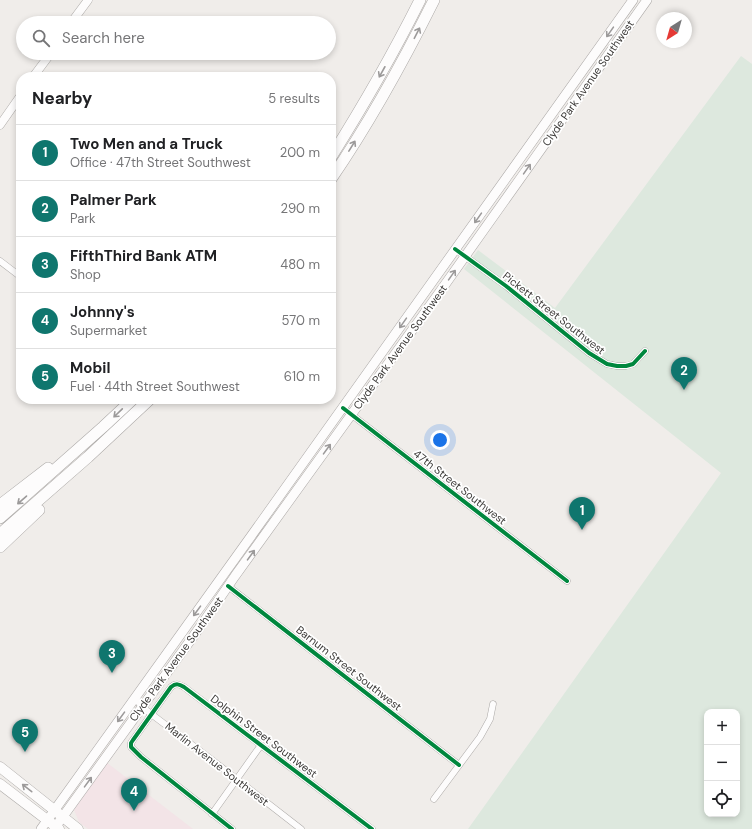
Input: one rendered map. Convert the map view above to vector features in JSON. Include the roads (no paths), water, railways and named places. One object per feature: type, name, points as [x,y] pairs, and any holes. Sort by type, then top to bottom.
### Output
[{"type":"highway","points":[[336,149],[372,90],[420,0]]},
{"type":"highway","points":[[336,171],[383,96],[434,0]]},
{"type":"highway","points":[[0,518],[128,404]]},
{"type":"highway","points":[[0,547],[50,500],[145,404]]},
{"type":"highway","points":[[0,534],[88,458],[140,409]]},
{"type":"highway","points":[[0,506],[33,479],[103,427]]},
{"type":"main road","name":"Clyde Park Avenue Southwest","points":[[41,829],[633,0]]},
{"type":"main road","name":"Clyde Park Avenue Southwest","points":[[56,828],[499,210],[647,0]]},
{"type":"main road","points":[[580,75],[590,81]]},
{"type":"main road","points":[[489,202],[499,210]]},
{"type":"main road","points":[[274,524],[270,523],[268,518],[278,497]]},
{"type":"main road","points":[[0,767],[78,829]]},
{"type":"main road","points":[[0,784],[56,828]]},
{"type":"street","points":[[77,16],[88,0]]},
{"type":"street","points":[[38,72],[46,60]]},
{"type":"street","points":[[0,125],[16,102]]},
{"type":"street","name":"Pickett Street Southwest","points":[[455,250],[506,286],[589,352],[608,364],[616,366],[633,364],[645,351]]},
{"type":"street","points":[[0,261],[16,273]]},
{"type":"street","name":"47th Street Southwest","points":[[343,408],[567,581]]},
{"type":"street","name":"Barnum Street Southwest","points":[[228,586],[459,765]]},
{"type":"street","name":"Dolphin Street Southwest","points":[[152,714],[171,687],[175,684],[179,684],[372,829]]},
{"type":"street","name":"Marlin Avenue Southwest","points":[[135,698],[142,707],[301,829]]},
{"type":"street","points":[[434,799],[480,737],[491,715],[493,704]]},
{"type":"street","points":[[152,714],[133,740],[131,747],[141,758],[232,829]]},
{"type":"street","points":[[212,814],[261,745]]},
{"type":"place","name":"Palmer Park","points":[[684,390]]},
{"type":"place","name":"Two Men and a Truck","points":[[582,530]]},
{"type":"place","name":"FifthThird Bank ATM","points":[[112,673]]},
{"type":"place","name":"Mobil","points":[[25,752]]},
{"type":"place","name":"Johnny's","points":[[134,811]]}]
